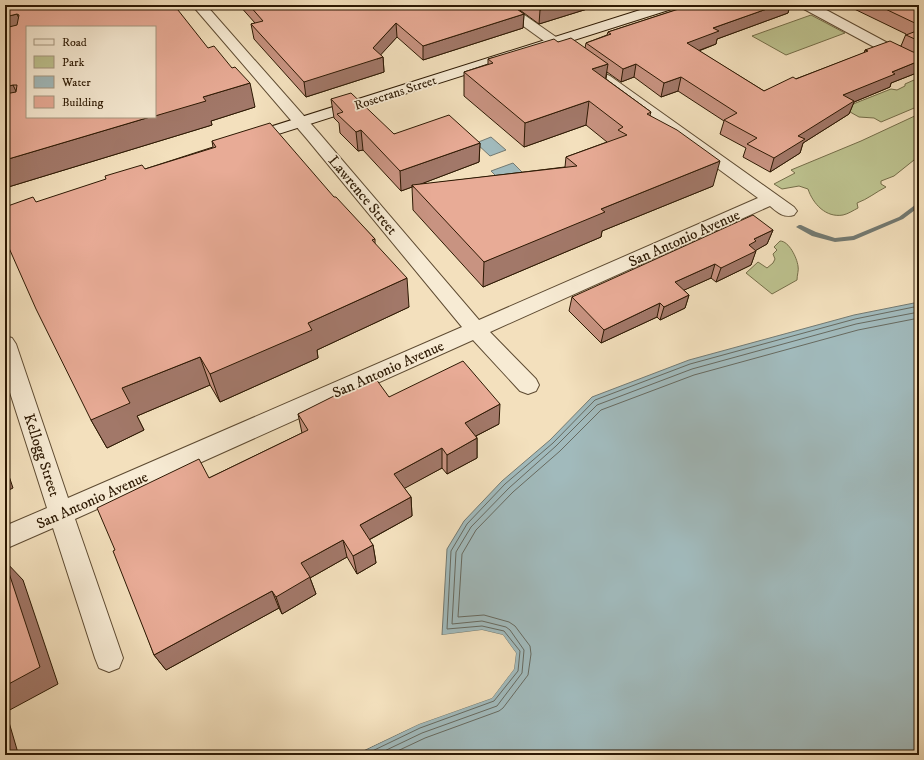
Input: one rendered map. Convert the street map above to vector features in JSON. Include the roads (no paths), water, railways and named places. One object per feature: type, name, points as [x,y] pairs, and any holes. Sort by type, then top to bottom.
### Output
[{"type":"street","points":[[93,26],[177,5]]},
{"type":"street","name":"Lawrence Street","points":[[199,5],[476,330],[528,385]]},
{"type":"street","points":[[501,5],[788,211]]},
{"type":"street","name":"Rosecrans Street","points":[[232,143],[670,5]]},
{"type":"street","points":[[807,5],[912,61]]},
{"type":"street","name":"San Antonio Avenue","points":[[5,538],[771,199]]},
{"type":"street","name":"Kellogg Street","points":[[5,344],[109,658]]},
{"type":"water","points":[[491,137],[506,150],[490,156],[476,143]]},
{"type":"water","points":[[513,163],[523,173],[501,181],[491,171]]},
{"type":"water","points":[[919,302],[919,755],[355,755],[419,724],[492,698],[514,669],[516,653],[503,635],[482,630],[442,635],[447,549],[464,521],[502,481],[550,440],[592,397],[689,360],[854,315]]},
{"type":"waterway","points":[[799,227],[814,234],[835,240],[854,238],[901,218],[919,204]]}]
